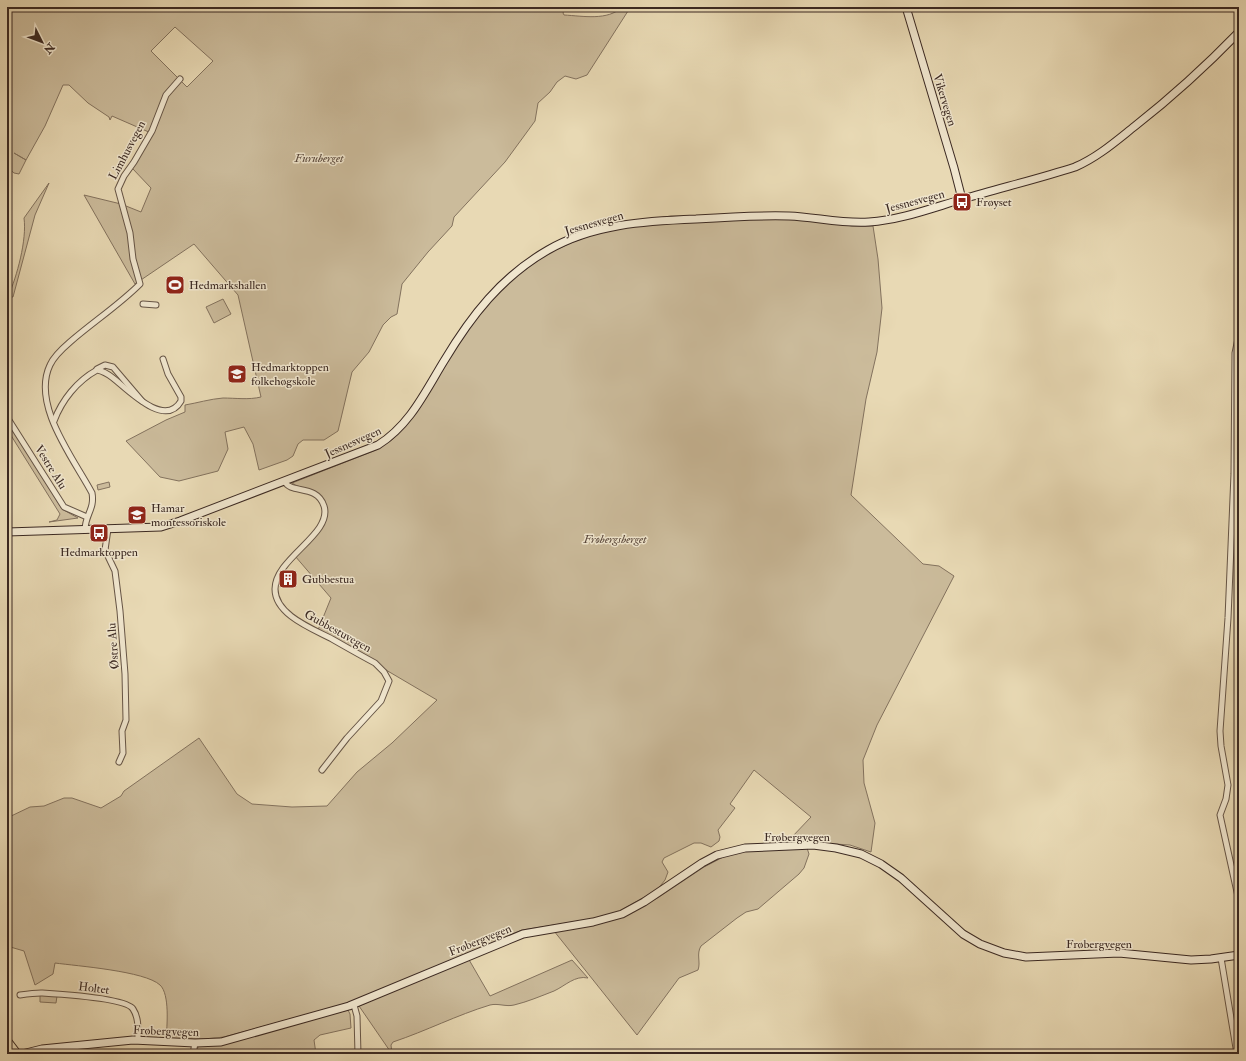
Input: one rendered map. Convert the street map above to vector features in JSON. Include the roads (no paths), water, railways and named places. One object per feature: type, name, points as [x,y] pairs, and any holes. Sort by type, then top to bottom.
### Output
[{"type":"main road","name":"Vikervegen","points":[[906,7],[962,199]]},
{"type":"main road","name":"Jessnesvegen","points":[[7,532],[150,528],[169,525],[371,449],[392,436],[411,415],[463,331],[486,300],[523,267],[549,250],[573,238],[603,229],[647,221],[790,216],[842,222],[874,222],[903,216],[1062,172],[1093,159],[1188,83],[1239,32]]},
{"type":"main road","name":"Frøbergvegen","points":[[22,1054],[42,1049],[138,1040],[195,1044],[221,1042],[354,1005],[517,936],[536,931],[593,922],[622,914],[644,902],[694,868],[717,855],[745,848],[825,846],[861,854],[881,864],[897,876],[964,934],[980,944],[1004,953],[1026,957],[1100,953],[1191,960],[1221,958],[1239,954]]},
{"type":"main road","points":[[8,1045],[17,1054]]},
{"type":"street","name":"Limhusvegen","points":[[54,421],[46,396],[49,368],[55,357],[70,342],[140,284],[133,259],[130,233],[118,189],[124,176],[152,131],[166,95],[180,79]]},
{"type":"street","points":[[143,304],[156,305]]},
{"type":"street","points":[[1239,334],[1235,352],[1234,474],[1227,633],[1220,731],[1221,746],[1228,785],[1226,798],[1220,815],[1239,901]]},
{"type":"street","points":[[96,370],[113,377],[144,403],[162,410],[172,409],[177,407],[182,401],[163,359]]},
{"type":"street","points":[[85,530],[87,517],[94,503],[92,493],[61,439],[54,421],[57,413],[82,378],[106,365],[113,367],[137,393],[144,403]]},
{"type":"street","name":"Vestre Alu","points":[[7,417],[64,507],[87,517]]},
{"type":"street","name":"Gubbestuvegen","points":[[285,482],[289,486],[309,491],[317,496],[322,502],[325,512],[320,526],[286,563],[275,582],[275,594],[278,602],[300,623],[375,663],[384,672],[388,681],[381,701],[347,738],[322,770]]},
{"type":"street","name":"Østre Alu","points":[[108,529],[105,550],[115,571],[125,674],[126,720],[122,731],[123,753],[118,762]]},
{"type":"street","points":[[1221,958],[1237,1054]]},
{"type":"street","name":"Holtet","points":[[20,995],[39,993],[95,998],[126,1004],[133,1009],[137,1017],[138,1040]]},
{"type":"street","points":[[354,1005],[357,1016],[358,1054]]},
{"type":"street","points":[[193,1054],[195,1044]]},
{"type":"place","name":"Frøyset","points":[[962,202]]},
{"type":"place","name":"Hedmarkshallen","points":[[175,285]]},
{"type":"place","name":"Hedmarktoppen folkehøgskole","points":[[237,374]]},
{"type":"place","name":"Hamar montessoriskole","points":[[137,515]]},
{"type":"place","name":"Hedmarktoppen","points":[[99,533]]},
{"type":"place","name":"Gubbestua","points":[[288,579]]},
{"type":"park label","name":"Furuberget","points":[[319,158]]},
{"type":"park label","name":"Frøbergsberget","points":[[615,539]]}]
